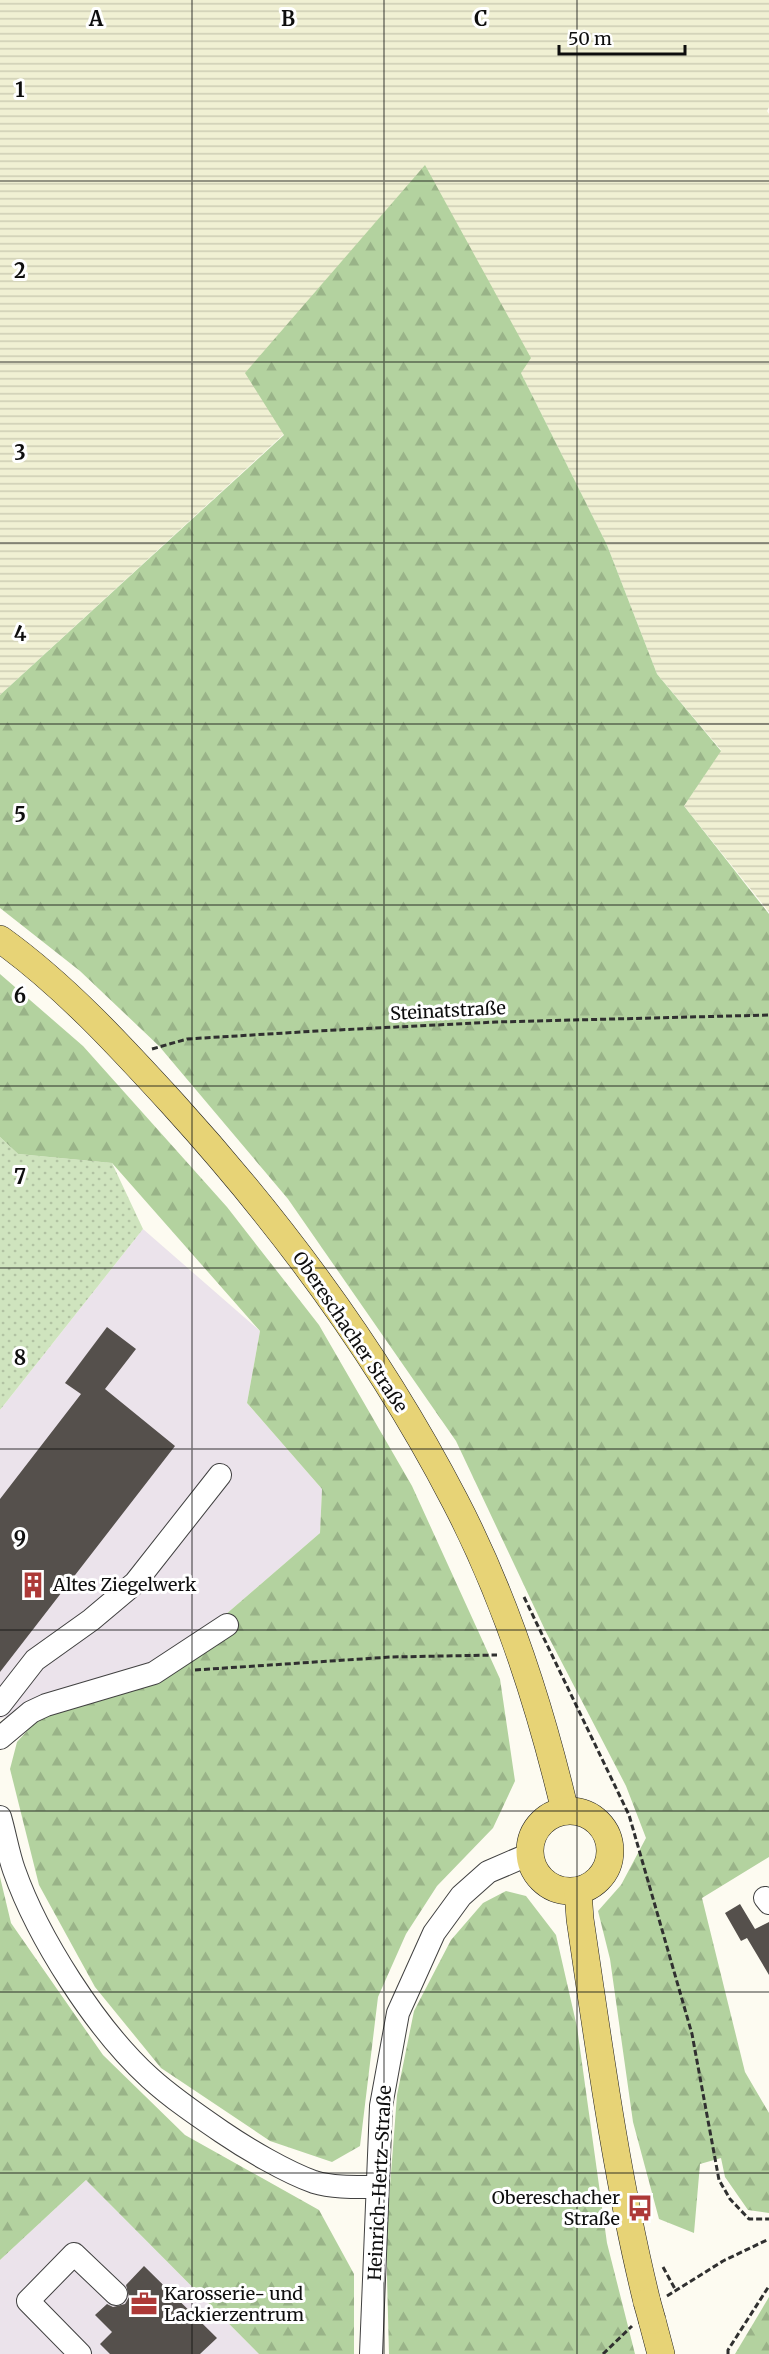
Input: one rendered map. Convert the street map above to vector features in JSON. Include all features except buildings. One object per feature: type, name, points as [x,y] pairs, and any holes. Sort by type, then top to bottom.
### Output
[{"type":"main road","name":"Obereschacher Straße","points":[[0,939],[62,989],[134,1061],[205,1139],[314,1274],[363,1345],[415,1428],[456,1502],[477,1548],[519,1655],[565,1811]]},
{"type":"main road","points":[[565,1811],[585,1813],[594,1818],[602,1826],[610,1844],[608,1865],[603,1874],[596,1882],[578,1891],[555,1889],[545,1883],[537,1875],[530,1854],[530,1844],[538,1825],[555,1813],[565,1811]]},
{"type":"main road","points":[[578,1891],[580,1919],[614,2144],[630,2230],[661,2354]]},
{"type":"street","points":[[0,1705],[35,1660],[91,1620],[135,1583],[220,1475]]},
{"type":"street","points":[[0,1737],[31,1712],[154,1673],[227,1625]]},
{"type":"street","points":[[0,1817],[14,1869],[41,1931],[69,1978],[112,2037],[148,2077],[188,2109],[250,2150],[314,2182],[344,2187],[377,2187]]},
{"type":"street","name":"Heinrich-Hertz-Straße","points":[[371,2354],[381,2106],[398,2013],[434,1933],[461,1896],[488,1872],[530,1854]]},
{"type":"street","points":[[80,2354],[28,2301],[74,2254],[116,2294]]},
{"type":"path","name":"Steinatstraße","points":[[134,1061],[147,1050],[187,1039],[496,1022],[769,1015]]},
{"type":"path","points":[[189,1670],[391,1657],[519,1655]]},
{"type":"path","points":[[675,2289],[723,2261],[769,2239]]},
{"type":"path","points":[[728,2354],[728,2350],[769,2286]]},
{"type":"path","points":[[603,2354],[622,2334]]},
{"type":"shaded area","points":[[143,1229],[260,1331],[247,1403],[322,1489],[320,1533],[204,1633],[152,1668],[0,1719],[0,1410]]},
{"type":"shaded area","points":[[86,2180],[259,2354],[0,2354],[0,2260]]},
{"type":"green space","points":[[0,0],[769,0],[769,107],[767,111],[769,114],[769,912],[684,806],[721,750],[657,674],[607,545],[521,373],[284,434],[0,695]]},
{"type":"green space","points":[[425,165],[531,358],[521,373],[607,545],[657,674],[721,751],[684,806],[769,914],[769,1857],[702,1898],[745,2072],[769,2113],[769,2213],[748,2210],[725,2177],[721,2158],[700,2164],[694,2233],[659,2219],[633,2122],[610,1959],[598,1911],[621,1885],[646,1838],[626,1786],[546,1632],[456,1441],[288,1199],[159,1046],[80,971],[0,908],[0,695],[284,435],[245,373]]},
{"type":"green space","points":[[0,974],[83,1046],[227,1207],[319,1325],[412,1486],[500,1679],[515,1781],[493,1828],[437,1886],[406,1934],[378,1997],[360,2146],[332,2162],[270,2141],[161,2068],[95,1987],[39,1885],[10,1769],[17,1742],[44,1712],[152,1678],[320,1533],[322,1489],[247,1403],[260,1331],[112,1163],[18,1154],[0,1137]]},
{"type":"green space","points":[[0,1137],[18,1154],[112,1163],[143,1229],[0,1410]]},
{"type":"green space","points":[[0,1877],[11,1923],[103,2055],[185,2135],[319,2210],[354,2274],[354,2354],[259,2354],[86,2180],[0,2260]]},
{"type":"green space","points":[[506,1891],[526,1896],[556,1935],[577,2027],[607,2243],[635,2354],[389,2354],[386,2239],[397,2095],[414,2011],[451,1940],[483,1903]]},
{"type":"green space","points":[[769,2297],[769,2354],[735,2354]]},
{"type":"place","name":"Altes Ziegelwerk","points":[[33,1585]]},
{"type":"place","name":"Obereschacher Straße","points":[[640,2208]]},
{"type":"place","name":"Karosserie- und Lackierzentrum","points":[[144,2304]]}]
